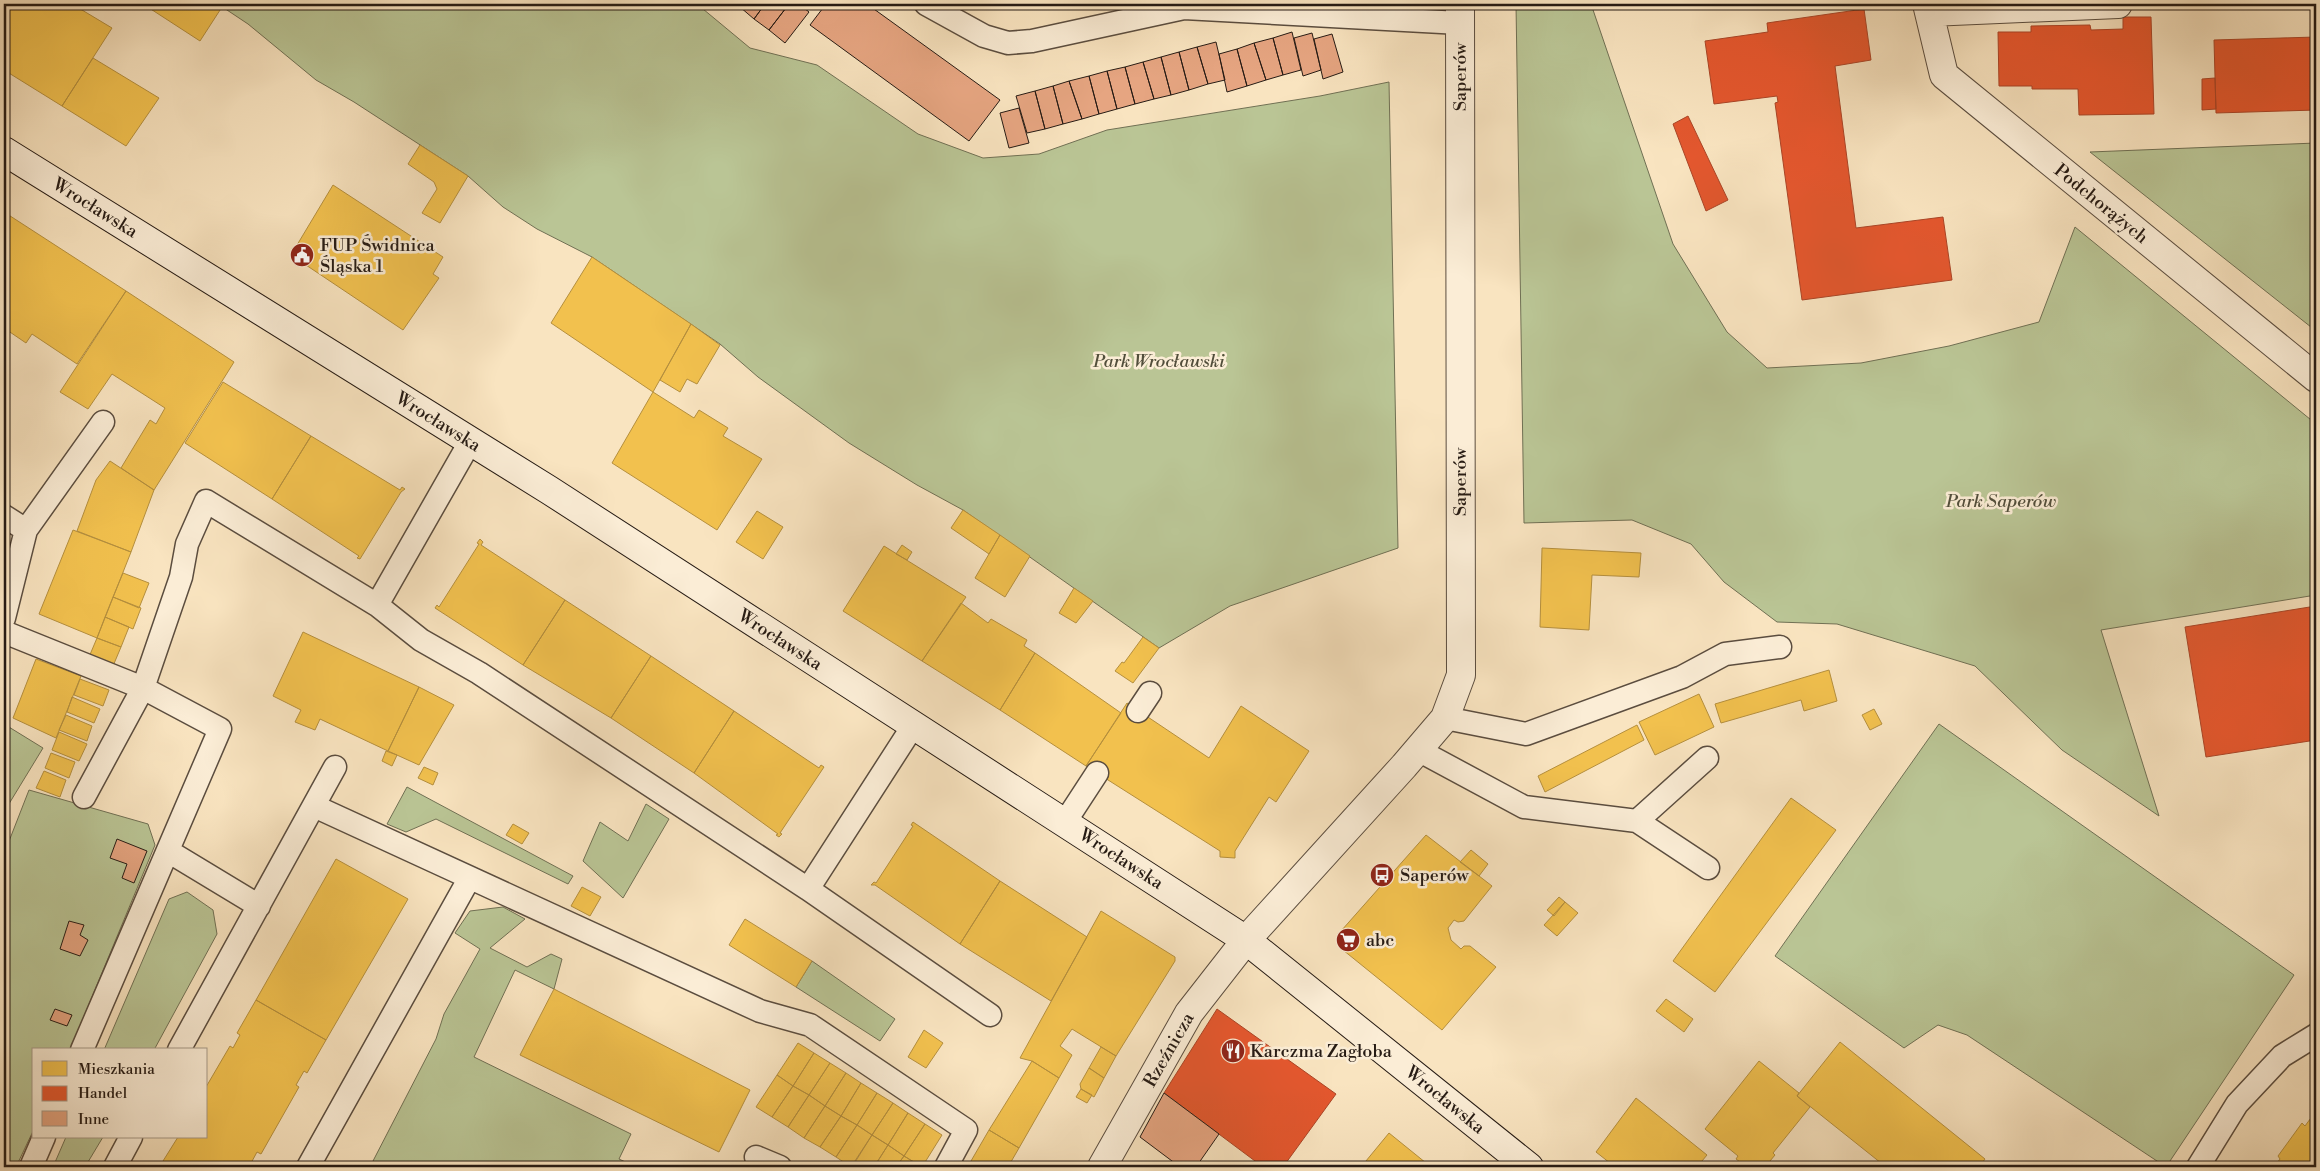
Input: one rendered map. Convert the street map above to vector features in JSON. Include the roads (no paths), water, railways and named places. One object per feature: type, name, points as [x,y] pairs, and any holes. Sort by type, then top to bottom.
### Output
[{"type":"street","points":[[1928,8],[2118,4]]},
{"type":"street","name":"Podchorążych","points":[[1928,8],[1944,75],[2316,378]]},
{"type":"street","name":"Saperów","points":[[1246,940],[1445,718],[1462,675],[1460,14]]},
{"type":"street","name":"Wrocławska","points":[[4,151],[557,495],[1246,940],[1529,1167]]},
{"type":"street","name":"Rzeźnicza","points":[[1102,1167],[1189,1013],[1246,940]]},
{"type":"lane","points":[[926,4],[984,36],[1008,43],[1032,41],[1184,8],[1460,14]]},
{"type":"lane","points":[[4,618],[26,530],[103,422]]},
{"type":"lane","points":[[377,605],[470,442]]},
{"type":"lane","points":[[84,797],[143,688],[181,577],[187,544],[206,501],[377,605],[421,640],[479,673],[808,889],[990,1015]]},
{"type":"lane","points":[[4,516],[26,530]]},
{"type":"lane","points":[[4,632],[143,688],[220,730],[83,1048]]},
{"type":"lane","points":[[1445,718],[1526,734],[1682,678],[1725,654],[1780,647]]},
{"type":"lane","points":[[808,889],[913,726]]},
{"type":"lane","points":[[1418,750],[1524,807],[1637,821],[1708,868]]},
{"type":"lane","points":[[1637,821],[1707,758]]},
{"type":"lane","points":[[180,1048],[335,767]]},
{"type":"lane","points":[[1065,822],[1097,773]]},
{"type":"lane","points":[[314,806],[760,1011],[810,1025],[966,1130],[946,1167]]},
{"type":"lane","points":[[168,851],[258,906]]},
{"type":"lane","points":[[308,1167],[470,879]]},
{"type":"lane","points":[[2198,1167],[2237,1104],[2282,1056],[2316,1035]]},
{"type":"lane","points":[[31,1167],[44,1138]]},
{"type":"lane","points":[[114,1167],[130,1138]]},
{"type":"lane","points":[[756,1157],[780,1167]]},
{"type":"place","name":"FUP Świdnica Śląska 1","points":[[302,255]]},
{"type":"place","name":"Saperów","points":[[1382,875]]},
{"type":"place","name":"abc","points":[[1348,940]]},
{"type":"place","name":"Karczma Zagłoba","points":[[1233,1051]]},
{"type":"park label","name":"Park Wrocławski","points":[[1159,361]]},
{"type":"park label","name":"Park Saperów","points":[[2001,501]]}]
